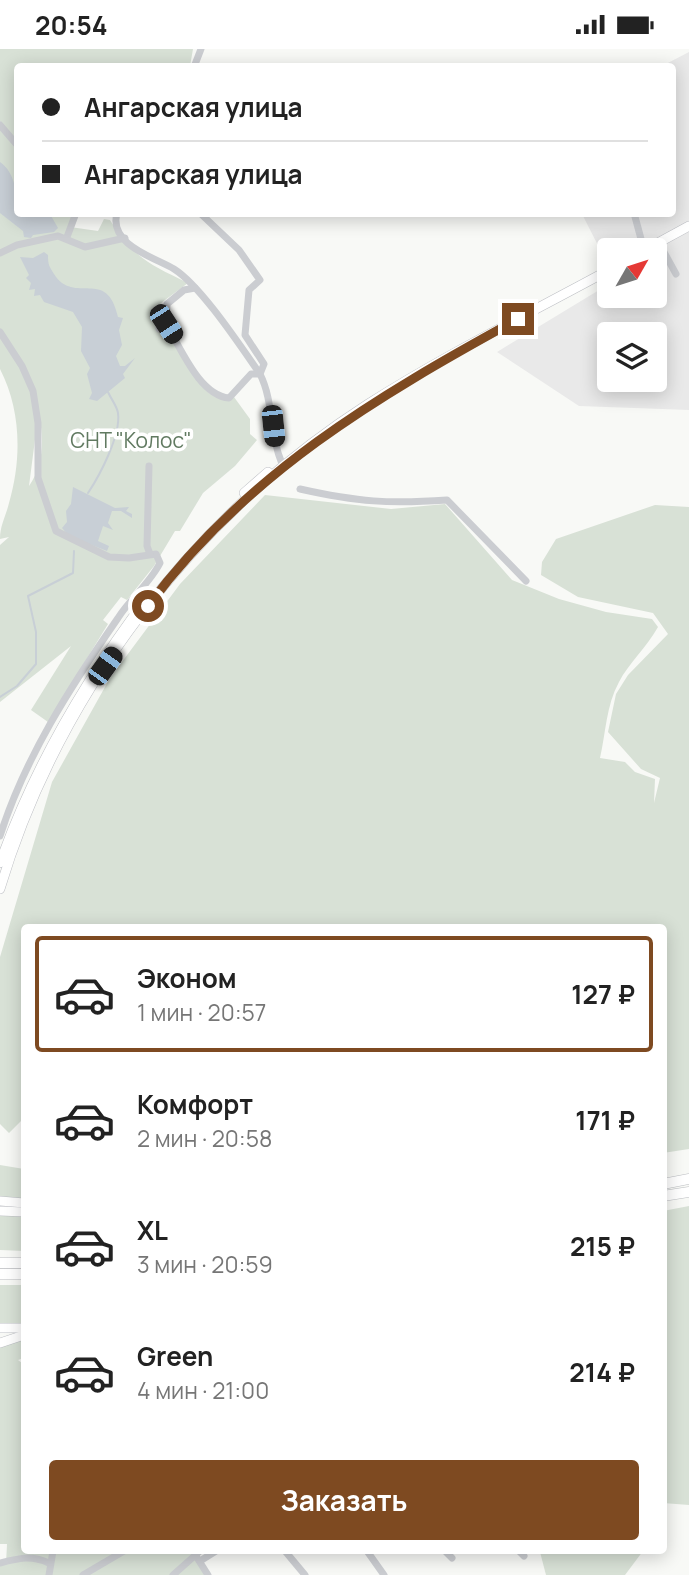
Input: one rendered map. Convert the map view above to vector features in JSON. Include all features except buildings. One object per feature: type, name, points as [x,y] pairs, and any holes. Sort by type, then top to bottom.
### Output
[{"type":"highway","points":[[667,1183],[689,1179]]},
{"type":"highway","points":[[667,1195],[689,1192]]},
{"type":"highway","points":[[0,1262],[21,1261]]},
{"type":"highway","points":[[0,1275],[21,1276]]},
{"type":"main road","points":[[667,238],[689,226]]},
{"type":"main road","points":[[0,863],[43,760],[93,672],[169,571],[239,498],[281,461],[365,400],[597,277]]},
{"type":"main road","points":[[0,889],[20,831],[51,759],[105,666],[164,585],[214,529],[286,464],[367,405],[427,369]]},
{"type":"main road","points":[[0,1201],[21,1203]]},
{"type":"main road","points":[[0,1211],[21,1212]]},
{"type":"main road","points":[[0,1328],[21,1328]]},
{"type":"main road","points":[[0,1343],[21,1336]]},
{"type":"street","points":[[0,125],[14,141]]},
{"type":"street","points":[[67,237],[74,217]]},
{"type":"street","points":[[117,217],[118,227],[140,254],[174,269],[195,288],[260,375],[267,389],[275,442],[281,461]]},
{"type":"street","points":[[204,217],[239,250],[260,280],[249,290],[245,335],[264,364],[260,375]]},
{"type":"street","points":[[635,217],[641,238]]},
{"type":"street","points":[[0,253],[18,245],[58,236],[67,237],[85,247],[125,238]]},
{"type":"street","points":[[667,258],[676,274]]},
{"type":"street","points":[[195,288],[184,290],[167,304],[162,327],[201,379],[219,397],[229,398],[251,374],[260,375]]},
{"type":"street","points":[[0,332],[22,366],[33,391],[38,423],[38,478],[56,531],[109,557],[129,558],[150,554],[160,558],[159,567],[119,616],[38,742],[10,805],[0,836]]},
{"type":"street","points":[[149,466],[147,546],[150,554]]},
{"type":"street","points":[[300,489],[354,501],[390,504],[447,501],[526,581]]},
{"type":"street","points":[[49,1575],[52,1554]]},
{"type":"street","points":[[83,1575],[119,1554]]},
{"type":"street","points":[[288,1554],[305,1575]]},
{"type":"street","points":[[369,1554],[384,1575]]},
{"type":"street","points":[[448,1554],[452,1559]]},
{"type":"street","points":[[173,1575],[199,1556],[208,1575]]},
{"type":"street","points":[[0,1563],[22,1557],[37,1557],[49,1563]]},
{"type":"shaded area","points":[[689,52],[689,410],[579,406],[497,352],[597,291],[597,308],[667,308],[667,238],[597,238],[597,243],[584,217],[676,217],[676,63],[668,63]]},
{"type":"shaded area","points":[[0,162],[9,172],[14,185],[14,217],[52,217],[58,228],[54,232],[33,235],[31,238],[24,237],[23,231],[0,213]]},
{"type":"shaded area","points":[[44,252],[48,255],[51,269],[62,283],[71,287],[98,289],[106,293],[113,302],[118,317],[123,318],[119,330],[122,345],[116,356],[120,366],[125,366],[135,358],[123,374],[125,378],[97,401],[89,399],[92,393],[87,374],[90,368],[81,351],[82,327],[73,312],[44,302],[40,295],[34,296],[35,289],[29,290],[31,283],[26,278],[29,275],[20,257],[33,258]]},
{"type":"shaded area","points":[[73,487],[115,508],[129,507],[126,511],[132,514],[132,518],[121,511],[112,511],[108,523],[113,530],[103,526],[98,541],[109,546],[107,551],[69,536],[62,528],[67,522],[66,511],[71,504]]},
{"type":"green space","points":[[0,49],[193,49],[191,63],[14,63],[14,139],[0,121]]},
{"type":"green space","name":"СНТ \"Колос\"","points":[[0,128],[14,144],[14,217],[73,217],[70,227],[98,231],[104,219],[110,220],[143,259],[188,283],[157,306],[163,315],[164,327],[209,393],[223,400],[234,397],[250,419],[250,434],[257,440],[235,466],[203,493],[154,566],[127,600],[121,597],[103,620],[108,624],[48,722],[31,710],[71,646],[0,702],[0,545],[9,537],[0,539],[0,534],[13,486],[17,452],[16,418],[0,369]],"holes":[[[31,392],[39,415],[41,452],[39,464],[29,486],[37,424]]]},
{"type":"green space","points":[[265,495],[391,509],[445,504],[512,580],[559,599],[606,612],[652,619],[658,627],[623,675],[615,691],[600,758],[625,762],[635,772],[655,779],[654,803],[660,778],[641,769],[608,732],[616,694],[628,675],[668,634],[653,613],[578,597],[541,575],[542,562],[556,539],[655,505],[689,507],[689,1149],[667,1152],[667,924],[21,924],[21,1121],[9,1133],[0,1124],[0,957],[52,782],[110,678],[180,584]]},
{"type":"green space","points":[[0,1165],[21,1168],[21,1200],[0,1198]]},
{"type":"green space","points":[[689,1206],[689,1505],[667,1503],[667,1210]]},
{"type":"green space","points":[[0,1214],[21,1214],[21,1251],[0,1250]]},
{"type":"green space","points":[[0,1285],[21,1285],[21,1324],[0,1324]]},
{"type":"green space","points":[[21,1340],[21,1359],[18,1360],[21,1362],[21,1554],[194,1554],[207,1575],[0,1575],[0,1566],[6,1564],[7,1544],[0,1544],[0,1347]]},
{"type":"green space","points":[[541,1554],[641,1554],[625,1575],[546,1575]]},
{"type":"waterway","points":[[88,493],[104,466],[118,422],[118,413],[108,392]]},
{"type":"waterway","points":[[0,697],[17,686],[36,664],[36,632],[28,596],[73,573],[74,551]]},
{"type":"route","points":[[148,606],[214,529],[286,464],[367,405],[518,319]]}]
